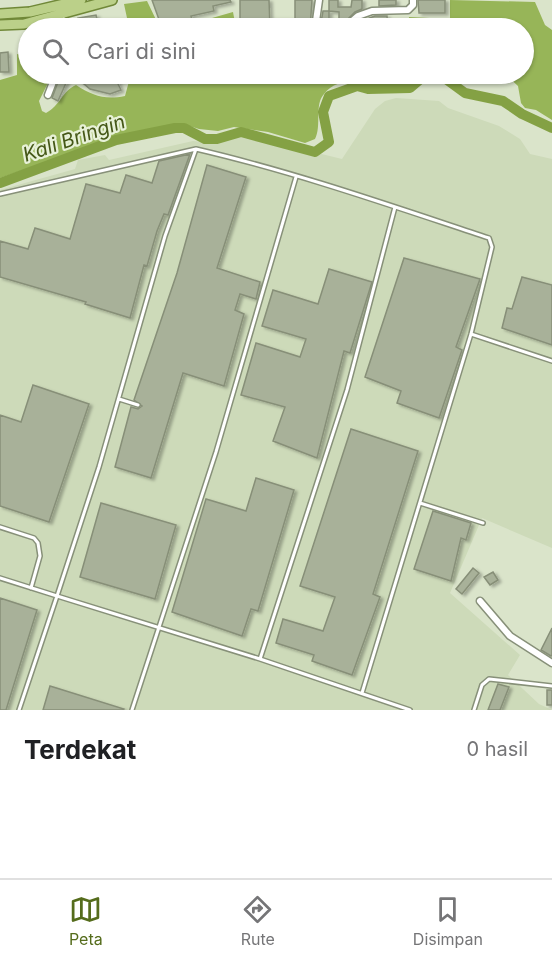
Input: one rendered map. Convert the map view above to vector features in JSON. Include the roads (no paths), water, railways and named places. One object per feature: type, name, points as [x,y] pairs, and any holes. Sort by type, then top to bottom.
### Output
[{"type":"main road","points":[[0,14],[30,12],[81,0]]},
{"type":"main road","points":[[48,18],[112,0]]},
{"type":"main road","points":[[0,25],[18,24]]},
{"type":"street","points":[[316,18],[319,0]]},
{"type":"street","points":[[356,18],[372,11],[410,9],[413,0]]},
{"type":"street","points":[[48,95],[52,84]]},
{"type":"street","points":[[480,601],[510,636],[552,662]]},
{"type":"lane","points":[[19,710],[119,399],[165,236],[196,148]]},
{"type":"lane","points":[[0,194],[196,148],[249,161],[489,238],[492,247],[471,334],[362,693]]},
{"type":"lane","points":[[132,710],[216,452],[296,177]]},
{"type":"lane","points":[[260,658],[347,390],[395,207]]},
{"type":"lane","points":[[471,334],[552,361]]},
{"type":"lane","points":[[119,399],[138,405]]},
{"type":"lane","points":[[420,502],[483,524]]},
{"type":"lane","points":[[0,527],[34,538],[38,543],[40,556],[31,588]]},
{"type":"lane","points":[[0,578],[260,658],[410,710]]},
{"type":"lane","points":[[474,710],[482,685],[489,679],[552,686]]},
{"type":"waterway","name":"Kali Bringin","points":[[0,183],[116,140],[175,128],[184,128],[205,139],[217,139],[241,132],[315,152],[329,142],[323,112],[329,96],[357,86],[368,89],[410,88],[415,84]]},
{"type":"waterway","name":"Kali Bringin","points":[[453,84],[465,93],[503,101],[522,114],[552,128]]}]
